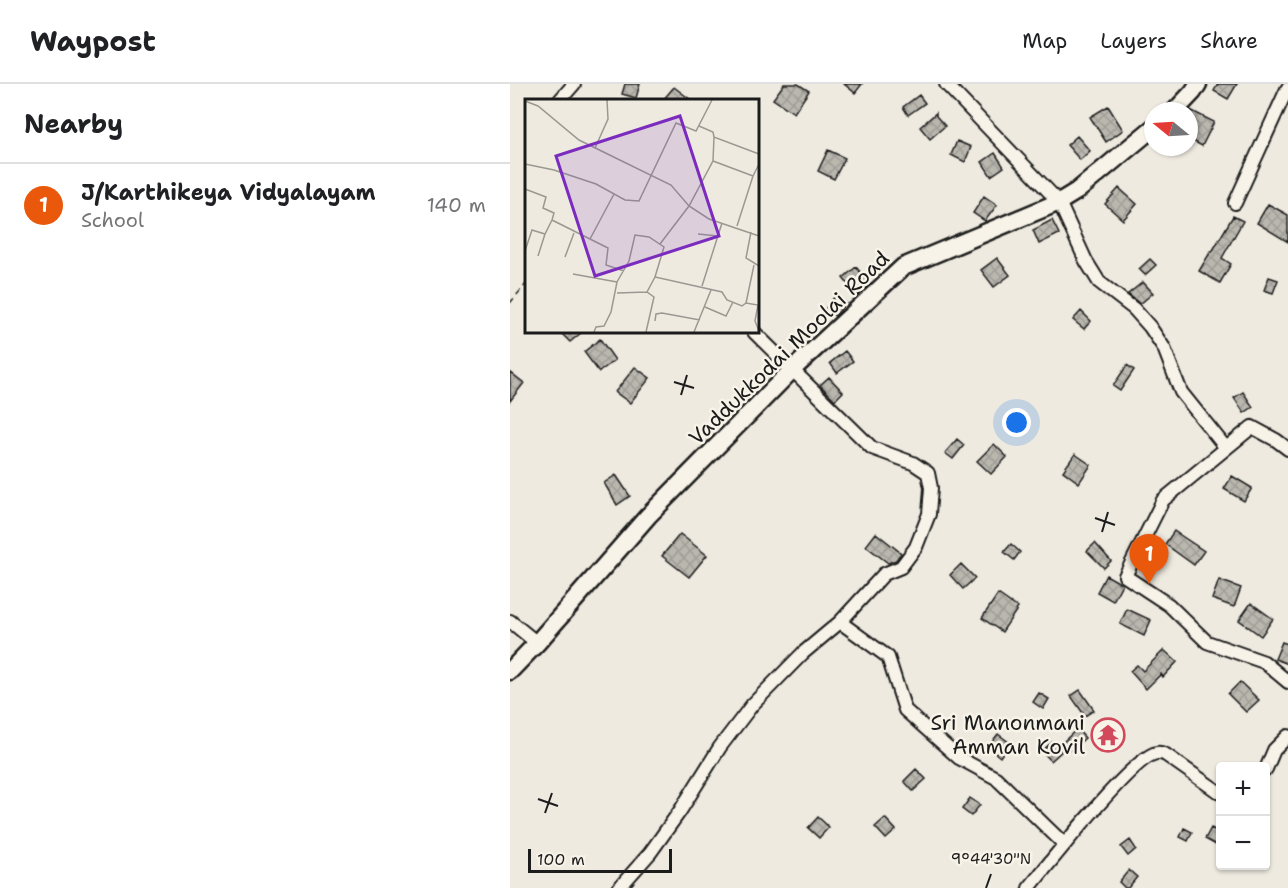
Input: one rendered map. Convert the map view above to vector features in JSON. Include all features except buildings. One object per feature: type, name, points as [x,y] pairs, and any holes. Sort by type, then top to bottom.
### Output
[{"type":"street","points":[[561,99],[574,84]]},
{"type":"street","points":[[946,84],[1059,202],[1086,261],[1100,282],[1134,309],[1150,327],[1164,348],[1181,392],[1226,448]]},
{"type":"street","points":[[1184,102],[1198,84]]},
{"type":"street","points":[[1235,203],[1285,88]]},
{"type":"street","name":"Vaddukkodai Moolai Road","points":[[510,671],[648,516],[792,370],[903,267],[1059,202],[1077,191],[1144,135]]},
{"type":"street","points":[[619,888],[650,853],[680,811],[720,747],[752,705],[803,653],[840,622],[884,574],[901,567],[916,547],[929,514],[931,488],[928,473],[913,464],[872,448],[755,333]]},
{"type":"street","points":[[1288,449],[1252,427],[1163,500],[1125,576],[1169,605],[1207,642],[1264,662],[1288,682]]},
{"type":"street","points":[[510,621],[537,643]]},
{"type":"street","points":[[840,622],[888,657],[905,710],[959,758],[996,778],[1064,844]]},
{"type":"street","points":[[1269,762],[1274,750],[1288,736]]},
{"type":"street","points":[[1029,888],[1124,776],[1150,755],[1158,752],[1166,755],[1216,790]]},
{"type":"path","points":[[510,303],[525,285]]},
{"type":"place","name":"J/Karthikeya Vidyalayam","points":[[1149,584]]},
{"type":"place","name":"Sri Manonmani Amman Kovil","points":[[1108,735]]}]
